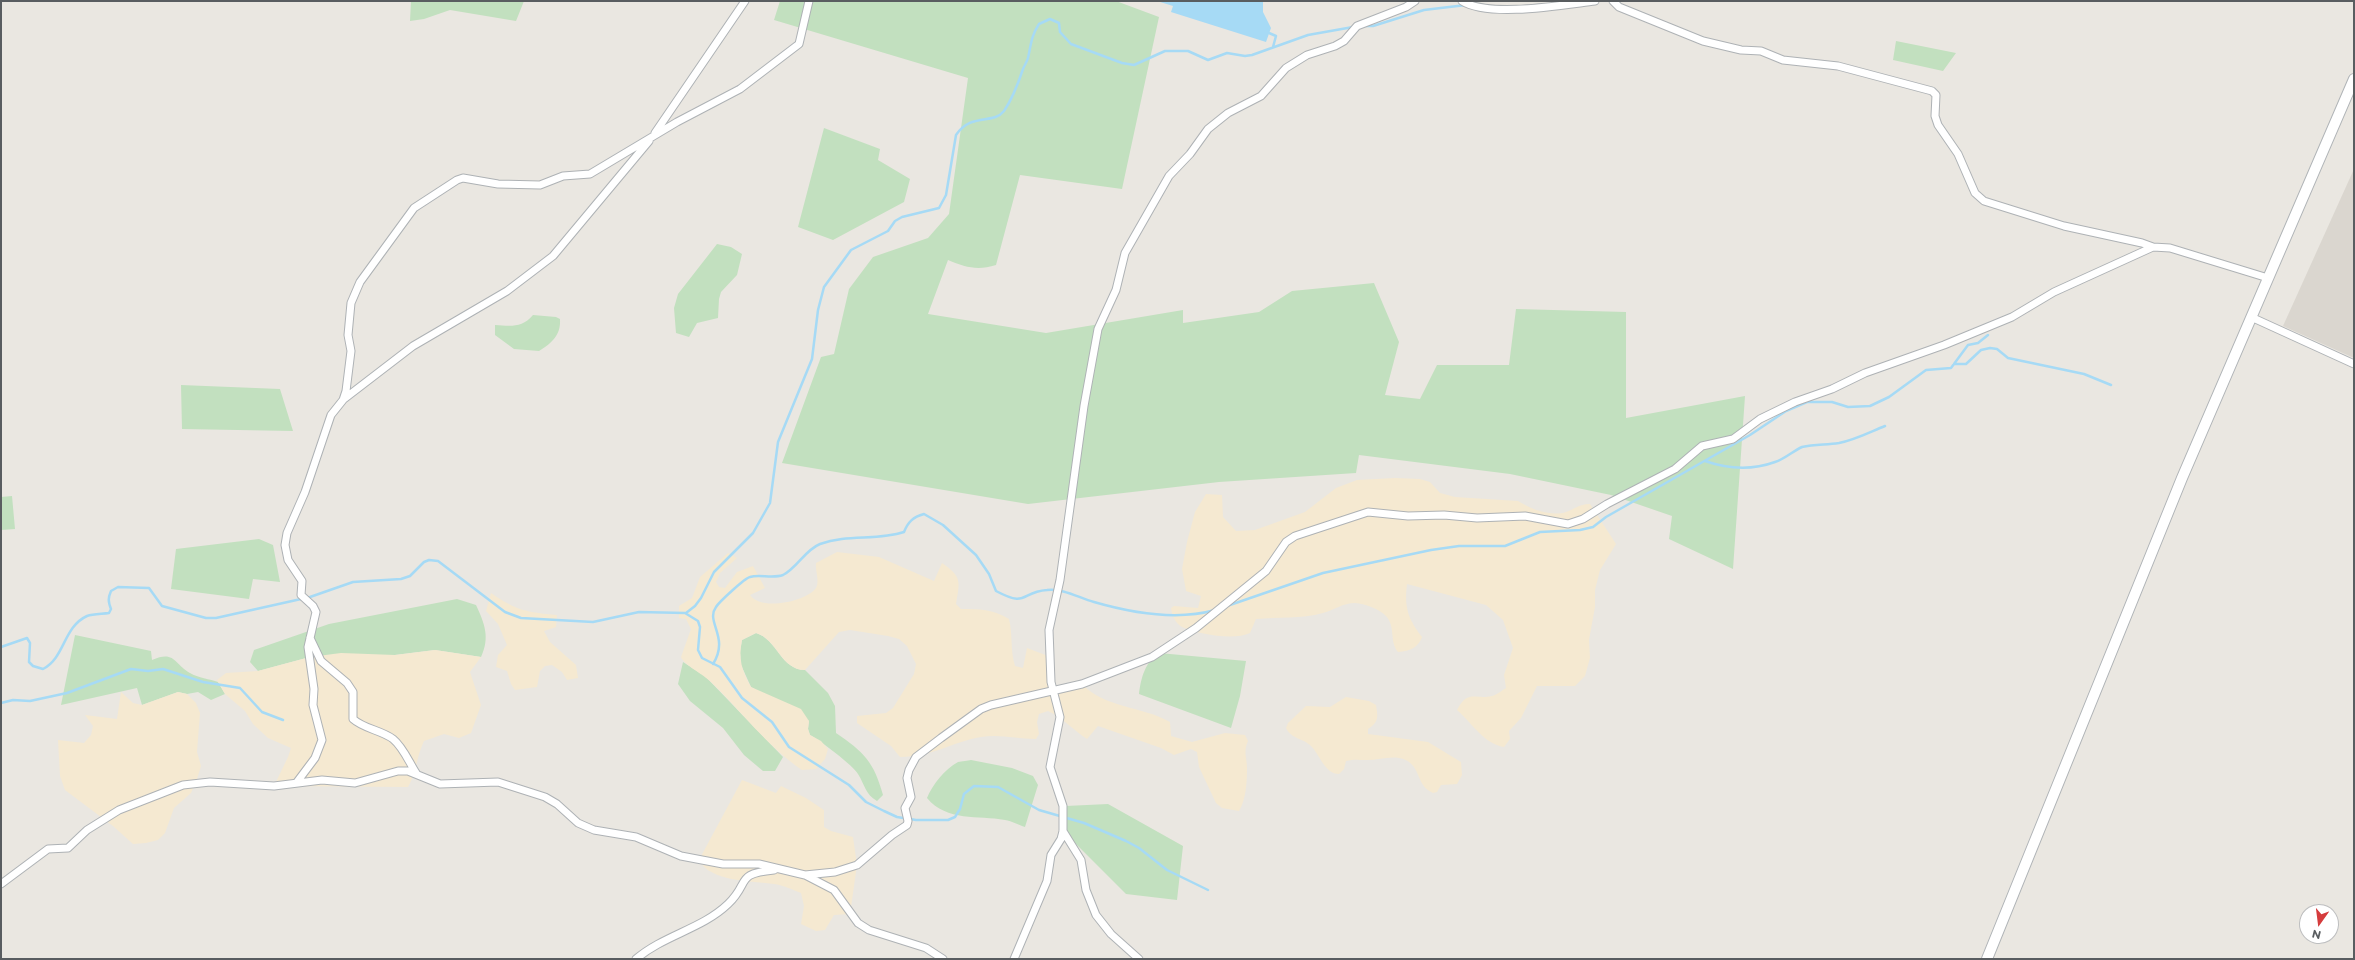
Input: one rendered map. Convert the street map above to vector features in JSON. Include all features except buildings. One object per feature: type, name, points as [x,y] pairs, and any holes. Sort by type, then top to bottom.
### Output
[{"type":"street","points":[[298,782],[315,758],[322,740],[314,705],[314,689],[309,664],[308,647],[316,612],[313,606],[301,595],[302,581],[288,560],[285,545],[287,533],[305,492],[331,414],[343,400],[413,346],[507,291],[553,256],[653,136],[745,1]]},
{"type":"street","points":[[343,400],[346,391],[351,351],[348,335],[351,302],[360,282],[403,222],[421,202],[463,178],[498,184],[540,185],[563,176],[590,174],[653,136],[740,89],[792,50],[802,39],[809,1]]},
{"type":"street","points":[[1014,959],[1047,881],[1051,856],[1061,839],[1063,831],[1063,806],[1050,767],[1060,717],[1048,656],[1049,630],[1060,580],[1084,406],[1098,329],[1116,290],[1125,253],[1169,176],[1190,154],[1208,129],[1228,113],[1261,96],[1286,68],[1307,55],[1335,46],[1344,41],[1357,26],[1406,7],[1415,1]]},
{"type":"street","points":[[1462,1],[1471,7],[1482,9],[1525,9],[1595,1]]},
{"type":"street","points":[[1613,1],[1619,7],[1703,41],[1741,50],[1761,51],[1783,60],[1838,66],[1932,91],[1936,95],[1935,116],[1938,125],[1958,154],[1975,193],[1984,201],[2064,226],[2153,247],[2170,248],[2268,278]]},
{"type":"street","points":[[1987,959],[2182,478],[2354,79]]},
{"type":"street","points":[[805,875],[835,872],[857,866],[892,835],[907,825],[908,821],[905,808],[911,797],[908,778],[909,770],[916,757],[981,709],[1082,684],[1152,657],[1196,628],[1266,571],[1286,542],[1294,536],[1368,512],[1408,516],[1444,515],[1477,518],[1524,516],[1568,524],[1583,519],[1607,504],[1675,469],[1702,446],[1733,439],[1760,419],[1795,402],[1832,389],[1865,373],[1944,345],[2012,317],[2054,292],[2153,247]]},
{"type":"street","points":[[2251,317],[2354,364]]},
{"type":"street","points":[[310,638],[321,661],[347,684],[353,692],[353,719],[359,724],[393,739],[402,748],[416,773]]},
{"type":"street","points":[[1,884],[48,849],[68,848],[88,830],[119,810],[183,785],[210,782],[274,786],[322,780],[355,783],[398,771],[416,773],[440,784],[498,782],[545,797],[557,804],[578,823],[594,830],[636,837],[682,856],[723,864],[759,864],[805,875],[834,890],[858,923],[926,948],[943,959]]},
{"type":"street","points":[[1063,831],[1081,860],[1086,890],[1096,915],[1111,934],[1139,959]]},
{"type":"street","points":[[636,959],[676,933],[695,926],[729,903],[748,875],[756,872],[779,869]]},
{"type":"shaded area","points":[[2354,169],[2354,358],[2283,326]]},
{"type":"green space","points":[[411,1],[524,1],[516,21],[450,10],[424,19],[410,21]]},
{"type":"green space","points":[[780,1],[1116,1],[1159,17],[1122,189],[1020,175],[996,265],[977,268],[960,265],[948,260],[928,314],[1046,333],[1183,310],[1183,323],[1259,312],[1292,291],[1374,283],[1399,342],[1385,395],[1420,399],[1437,365],[1509,365],[1516,309],[1626,312],[1626,418],[1745,396],[1733,569],[1669,539],[1672,516],[1611,495],[1510,474],[1359,455],[1356,473],[1219,482],[1028,504],[782,463],[821,357],[834,354],[849,289],[873,257],[928,238],[949,214],[968,78],[774,20]]},
{"type":"green space","points":[[1896,41],[1956,53],[1943,71],[1893,60]]},
{"type":"green space","points":[[824,128],[880,149],[878,160],[910,179],[904,202],[833,240],[798,227]]},
{"type":"green space","points":[[717,244],[731,247],[742,254],[737,275],[721,292],[718,318],[697,323],[689,337],[676,333],[674,308],[678,294]]},
{"type":"green space","points":[[533,315],[556,317],[560,319],[559,330],[555,338],[552,342],[539,351],[514,349],[495,335],[495,325],[511,326],[520,324],[525,322]]},
{"type":"green space","points":[[181,385],[280,389],[293,431],[182,429]]},
{"type":"green space","points":[[12,496],[15,529],[1,530],[1,497]]},
{"type":"green space","points":[[259,539],[273,545],[280,582],[253,579],[249,599],[171,589],[176,549]]},
{"type":"green space","points":[[457,599],[476,605],[479,612],[484,625],[486,637],[484,650],[481,657],[435,650],[395,655],[310,657],[258,671],[250,662],[254,650],[329,624]]},
{"type":"green space","points":[[756,633],[769,641],[784,660],[790,665],[797,669],[805,670],[828,693],[835,706],[836,733],[861,752],[872,766],[876,774],[883,795],[877,801],[870,795],[855,770],[850,765],[810,735],[808,729],[809,721],[751,687],[741,665],[740,652],[742,640]]},
{"type":"green space","points":[[75,635],[151,651],[152,660],[160,657],[170,657],[193,675],[218,682],[225,694],[211,700],[198,692],[187,694],[178,692],[142,705],[137,688],[61,705]]},
{"type":"green space","points":[[1159,653],[1246,661],[1240,696],[1231,728],[1139,694],[1144,671],[1150,661]]},
{"type":"green space","points":[[683,662],[705,676],[783,757],[775,771],[763,771],[744,755],[723,728],[690,701],[678,684]]},
{"type":"green space","points":[[971,760],[1012,768],[1033,776],[1038,785],[1025,827],[1005,820],[953,814],[935,806],[927,798],[936,783],[948,769],[958,762]]},
{"type":"green space","points":[[1108,804],[1183,846],[1177,900],[1126,894],[1063,831],[1066,806]]},
{"type":"sand","points":[[1395,478],[1420,479],[1430,482],[1440,493],[1455,497],[1518,501],[1529,507],[1554,514],[1566,512],[1581,505],[1590,504],[1616,544],[1600,570],[1595,590],[1595,607],[1589,640],[1590,658],[1585,676],[1575,686],[1537,686],[1521,718],[1509,731],[1510,739],[1504,747],[1490,742],[1457,710],[1468,697],[1492,696],[1506,688],[1504,675],[1513,648],[1503,620],[1486,605],[1407,584],[1406,599],[1408,612],[1413,624],[1422,637],[1418,644],[1413,648],[1398,652],[1395,648],[1391,625],[1386,616],[1367,605],[1355,603],[1346,604],[1315,615],[1290,618],[1256,619],[1250,633],[1235,636],[1216,636],[1189,630],[1182,627],[1173,616],[1171,608],[1174,606],[1198,608],[1201,596],[1186,591],[1182,569],[1195,512],[1206,494],[1222,495],[1223,517],[1236,531],[1255,530],[1305,512],[1336,488],[1357,480]]},
{"type":"sand","points":[[837,552],[879,557],[934,581],[942,563],[953,572],[958,580],[959,585],[956,604],[961,609],[992,611],[1009,619],[1015,666],[1023,668],[1027,648],[1048,656],[1054,691],[1082,684],[1101,698],[1148,713],[1170,722],[1171,736],[1192,742],[1225,733],[1245,735],[1248,741],[1245,751],[1247,768],[1246,785],[1245,796],[1239,811],[1222,808],[1216,803],[1199,767],[1197,752],[1191,749],[1174,755],[1161,748],[1098,726],[1087,739],[1048,711],[1039,714],[1037,722],[1039,734],[1036,739],[995,736],[981,737],[922,755],[900,757],[891,746],[857,723],[857,716],[886,713],[893,708],[914,674],[916,664],[907,646],[899,639],[850,630],[839,632],[805,670],[797,669],[790,665],[784,660],[769,641],[756,633],[742,640],[740,653],[745,676],[751,687],[801,709],[809,721],[808,729],[810,735],[821,741],[828,749],[825,759],[816,769],[802,770],[777,750],[711,682],[683,660],[681,657],[691,629],[686,619],[679,618],[679,606],[692,598],[700,577],[728,553],[737,558],[720,573],[716,582],[719,587],[725,588],[737,572],[753,566],[765,588],[750,595],[755,600],[773,604],[793,601],[811,593],[817,585],[816,563]]},
{"type":"sand","points":[[491,593],[508,604],[522,610],[557,615],[556,627],[544,631],[550,642],[576,665],[578,678],[567,680],[562,672],[552,665],[545,666],[540,671],[537,687],[515,690],[511,684],[507,671],[496,667],[498,655],[507,645],[498,624],[486,611]]},
{"type":"sand","points":[[435,650],[481,657],[470,672],[481,705],[471,733],[459,738],[444,734],[424,741],[408,787],[274,786],[291,748],[268,738],[253,724],[245,711],[225,694],[217,680],[226,673],[258,671],[310,657],[341,653],[395,655]]},
{"type":"sand","points":[[121,692],[133,703],[142,705],[178,692],[187,694],[196,703],[200,713],[197,752],[201,766],[197,779],[191,793],[174,808],[165,833],[158,840],[146,843],[133,844],[113,826],[65,790],[60,776],[58,740],[84,743],[91,735],[93,726],[85,715],[117,719]]},
{"type":"sand","points":[[1346,697],[1369,701],[1376,705],[1377,719],[1368,729],[1368,734],[1428,742],[1461,762],[1462,775],[1457,784],[1441,785],[1437,792],[1433,793],[1423,785],[1414,767],[1409,762],[1398,758],[1349,760],[1346,761],[1344,769],[1339,774],[1326,768],[1308,743],[1288,732],[1286,728],[1288,723],[1306,706],[1330,707]]},
{"type":"sand","points":[[742,780],[776,793],[781,786],[806,798],[824,810],[824,827],[831,831],[853,837],[857,865],[850,914],[834,915],[825,930],[816,931],[801,924],[804,906],[801,893],[784,886],[744,881],[712,873],[699,860]]},
{"type":"water","points":[[1157,1],[1263,1],[1263,12],[1271,28],[1266,42],[1171,12],[1173,6]]},
{"type":"waterway","points":[[1364,26],[1373,26],[1424,10],[1466,5]]},
{"type":"waterway","points":[[686,613],[695,606],[701,598],[714,572],[753,533],[770,503],[778,442],[812,359],[818,310],[824,287],[851,250],[888,231],[895,221],[902,217],[939,208],[946,195],[956,135],[962,128],[969,124],[975,121],[994,117],[1004,111],[1010,101],[1028,59],[1033,37],[1039,24],[1050,19],[1059,23],[1060,32],[1071,44],[1122,63],[1134,65],[1165,51],[1188,51],[1208,60],[1227,53],[1245,56],[1252,55],[1308,35],[1353,27]]},
{"type":"waterway","points":[[1269,33],[1276,36],[1273,47]]},
{"type":"waterway","points":[[1227,606],[1323,573],[1431,550],[1459,546],[1505,546],[1540,532],[1580,530],[1593,527],[1606,517],[1750,435],[1786,411],[1807,402],[1832,402],[1848,407],[1870,406],[1889,397],[1926,370],[1951,368],[1968,345],[1978,343],[1988,335]]},
{"type":"waterway","points":[[1954,364],[1966,364],[1981,350],[1990,348],[1997,349],[2008,358],[2084,374],[2111,385]]},
{"type":"waterway","points":[[1705,461],[1723,466],[1740,468],[1767,465],[1779,461],[1802,447],[1845,442],[1885,426]]},
{"type":"waterway","points":[[713,664],[718,654],[719,646],[719,638],[713,613],[722,600],[747,578],[754,576],[775,577],[783,575],[793,568],[810,550],[820,544],[841,539],[894,535],[904,532],[911,520],[924,514],[943,525],[976,555],[989,574],[996,591],[1006,596],[1019,599],[1038,591],[1059,590],[1109,606],[1154,614],[1185,615],[1215,610]]},
{"type":"waterway","points":[[1,647],[27,638],[30,643],[29,662],[33,666],[43,669],[56,658],[68,635],[79,621],[89,615],[109,613],[111,609],[109,604],[110,593],[118,587],[149,588],[162,606],[206,618],[216,618],[310,597],[353,582],[401,579],[410,576],[424,562],[429,560],[438,561],[505,612],[521,618],[593,622],[639,612],[685,613],[698,621],[700,627],[698,650],[702,658],[720,667],[742,698],[772,722],[789,747],[849,785],[866,802],[897,817],[916,820],[948,820],[955,817],[960,809],[964,794],[974,786],[998,787],[1039,810],[1084,823],[1126,841],[1139,848],[1167,870],[1208,890]]},
{"type":"waterway","points":[[1,703],[13,700],[30,701],[67,693],[131,669],[148,671],[163,669],[203,682],[240,688],[262,712],[283,720]]}]
